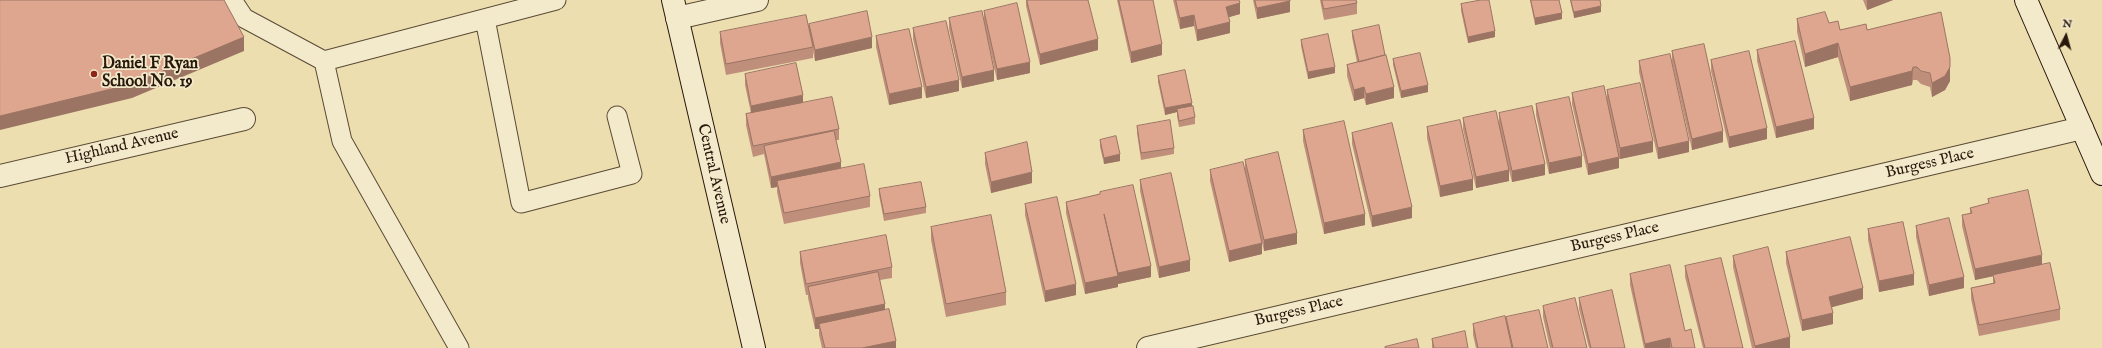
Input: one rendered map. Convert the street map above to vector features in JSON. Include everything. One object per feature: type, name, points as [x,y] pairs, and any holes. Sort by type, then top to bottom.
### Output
[{"type":"street","points":[[675,9],[757,0]]},
{"type":"street","points":[[2026,0],[2102,174]]},
{"type":"street","name":"Central Avenue","points":[[675,9],[754,348]]},
{"type":"street","name":"Highland Avenue","points":[[0,176],[244,119]]},
{"type":"street","name":"Burgess Place","points":[[1148,348],[2082,128]]},
{"type":"lane","points":[[232,0],[244,18],[324,61],[556,0]]},
{"type":"lane","points":[[485,19],[521,203],[632,174],[617,116]]},
{"type":"lane","points":[[324,61],[342,141],[459,348]]},
{"type":"building","name":"Daniel F Ryan School No. 19","points":[[0,0],[224,0],[244,37],[132,84],[0,116]]},
{"type":"building","points":[[1027,0],[1088,0],[1098,39],[1040,54]]},
{"type":"building","points":[[1119,0],[1153,0],[1162,44],[1131,52]]},
{"type":"building","points":[[1176,0],[1239,0],[1240,3],[1226,7],[1230,22],[1197,30],[1194,15],[1180,18]]},
{"type":"building","points":[[1255,0],[1290,0],[1290,1],[1257,8]]},
{"type":"building","points":[[1322,0],[1356,0],[1357,3],[1324,9]]},
{"type":"building","points":[[1489,0],[1495,31],[1468,37],[1461,4]]},
{"type":"building","points":[[1531,0],[1559,0],[1562,13],[1535,18]]},
{"type":"building","points":[[1571,0],[1600,0],[1601,6],[1574,12]]},
{"type":"building","points":[[1017,3],[1030,62],[997,69],[984,11]]},
{"type":"building","points":[[867,11],[872,37],[815,50],[809,24]]},
{"type":"building","points":[[982,11],[994,70],[962,77],[949,18]]},
{"type":"building","points":[[1825,12],[1829,23],[1838,21],[1840,30],[1866,24],[1867,30],[1941,12],[1950,58],[1950,67],[1945,76],[1932,83],[1930,73],[1921,71],[1917,67],[1913,67],[1912,71],[1850,87],[1838,43],[1805,54],[1797,19]]},
{"type":"building","points":[[806,15],[813,47],[726,64],[720,32]]},
{"type":"building","points":[[946,21],[959,80],[926,87],[913,28]]},
{"type":"building","points":[[1379,25],[1385,55],[1359,62],[1352,31]]},
{"type":"building","points":[[909,29],[922,87],[889,94],[876,36]]},
{"type":"building","points":[[1328,34],[1335,67],[1308,72],[1301,40]]},
{"type":"building","points":[[1795,41],[1814,118],[1776,127],[1757,50]]},
{"type":"building","points":[[1704,44],[1723,131],[1692,139],[1672,51]]},
{"type":"building","points":[[1749,51],[1767,128],[1729,137],[1711,60]]},
{"type":"building","points":[[1420,53],[1428,85],[1401,91],[1393,59]]},
{"type":"building","points":[[1670,54],[1689,141],[1658,148],[1639,61]]},
{"type":"building","points":[[1386,55],[1394,87],[1366,94],[1364,87],[1354,90],[1347,65]]},
{"type":"building","points":[[796,63],[803,95],[751,106],[745,74]]},
{"type":"building","points":[[1185,70],[1192,103],[1165,108],[1158,76]]},
{"type":"building","points":[[1640,83],[1653,141],[1620,148],[1607,90]]},
{"type":"building","points":[[1604,86],[1619,157],[1588,164],[1572,93]]},
{"type":"building","points":[[832,97],[839,129],[753,146],[746,114]]},
{"type":"building","points":[[1569,97],[1582,156],[1549,163],[1536,104]]},
{"type":"building","points":[[1193,106],[1195,117],[1179,121],[1177,109]]},
{"type":"building","points":[[1532,106],[1545,164],[1512,171],[1499,113]]},
{"type":"building","points":[[1496,111],[1509,170],[1476,177],[1463,118]]},
{"type":"building","points":[[1170,120],[1174,148],[1141,153],[1137,126]]},
{"type":"building","points":[[1460,120],[1473,179],[1440,186],[1427,127]]},
{"type":"building","points":[[1344,121],[1365,214],[1324,223],[1303,130]]},
{"type":"building","points":[[1392,123],[1412,207],[1372,216],[1352,133]]},
{"type":"building","points":[[834,131],[841,162],[771,177],[764,146]]},
{"type":"building","points":[[1116,136],[1120,154],[1104,158],[1100,140]]},
{"type":"building","points":[[1027,142],[1032,172],[991,182],[985,153]]},
{"type":"building","points":[[1278,152],[1297,233],[1264,240],[1245,160]]},
{"type":"building","points":[[1243,162],[1262,243],[1229,251],[1210,170]]},
{"type":"building","points":[[864,164],[870,196],[784,213],[777,181]]},
{"type":"building","points":[[1171,173],[1190,260],[1159,267],[1140,180]]},
{"type":"building","points":[[921,182],[926,207],[884,214],[879,189]]},
{"type":"building","points":[[1133,185],[1151,266],[1118,273],[1104,214],[1118,276],[1085,283],[1066,202],[1100,194],[1100,192]]},
{"type":"building","points":[[2028,190],[2042,255],[1975,269],[1962,215],[1972,213],[1970,208],[1989,203],[1988,199]]},
{"type":"building","points":[[1057,197],[1076,284],[1045,291],[1025,204]]},
{"type":"building","points":[[991,215],[1006,292],[946,304],[931,227]]},
{"type":"building","points":[[1949,218],[1964,277],[1929,285],[1916,226]]},
{"type":"building","points":[[1903,222],[1914,274],[1879,281],[1868,229]]},
{"type":"building","points":[[886,235],[892,267],[806,284],[800,252]]},
{"type":"building","points":[[1850,237],[1863,288],[1829,297],[1833,313],[1802,320],[1786,252]]},
{"type":"building","points":[[1768,247],[1790,337],[1755,346],[1733,256]]},
{"type":"building","points":[[1721,258],[1743,348],[1705,348],[1685,266]]},
{"type":"building","points":[[2050,263],[2060,309],[1979,325],[1971,288],[1995,283],[1993,275]]},
{"type":"building","points":[[1670,265],[1685,331],[1691,329],[1695,348],[1672,348],[1670,338],[1645,344],[1630,274]]},
{"type":"building","points":[[878,272],[885,304],[815,318],[808,287]]},
{"type":"building","points":[[1612,290],[1625,348],[1591,348],[1579,298]]},
{"type":"building","points":[[1575,298],[1587,348],[1553,348],[1543,306]]},
{"type":"building","points":[[889,309],[896,341],[862,348],[825,348],[819,324]]},
{"type":"building","points":[[1539,310],[1548,348],[1513,348],[1506,317]]},
{"type":"building","points":[[1505,316],[1512,348],[1478,348],[1473,324]]},
{"type":"building","points":[[1465,331],[1468,348],[1434,348],[1432,339]]},
{"type":"building","points":[[1417,339],[1419,348],[1385,348],[1385,347]]},
{"type":"place","name":"Daniel F Ryan School No. 19","points":[[94,74]]}]
